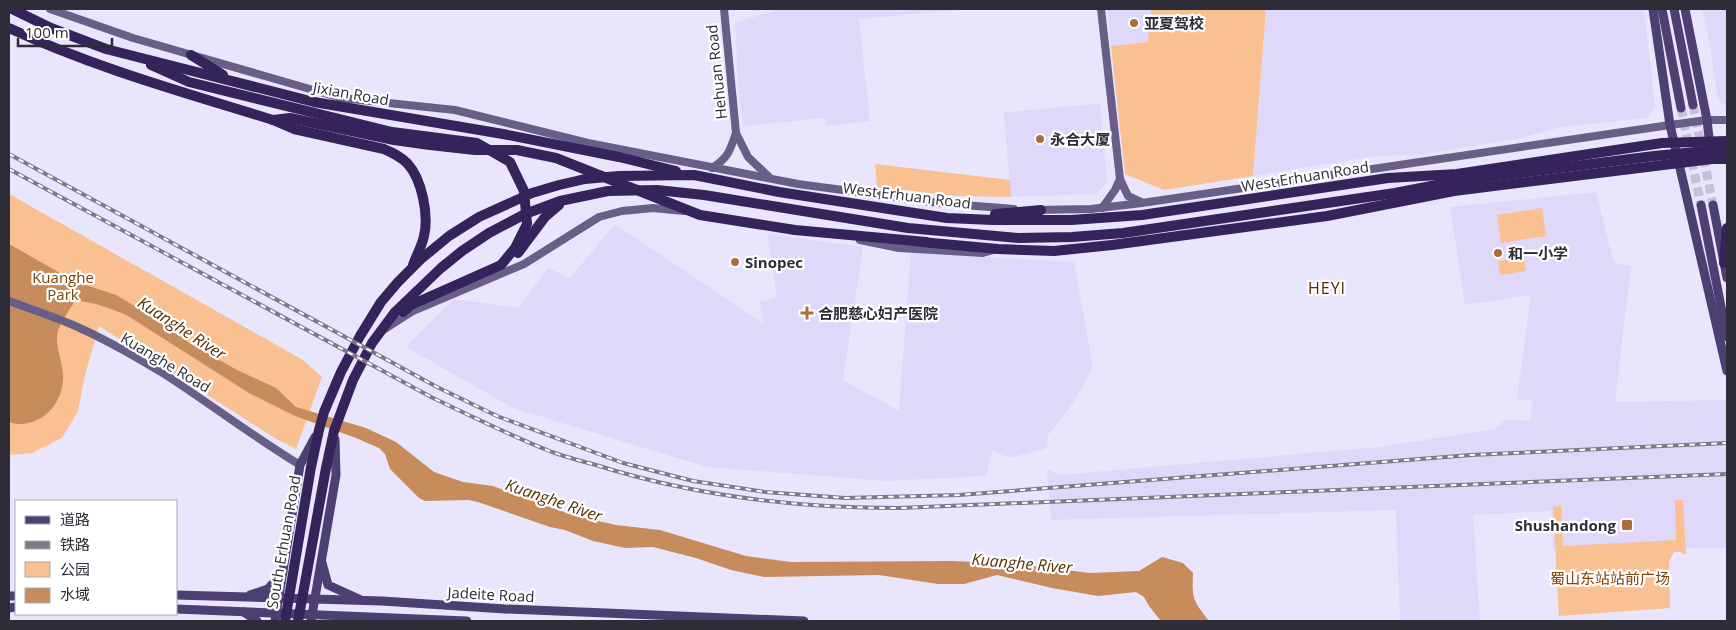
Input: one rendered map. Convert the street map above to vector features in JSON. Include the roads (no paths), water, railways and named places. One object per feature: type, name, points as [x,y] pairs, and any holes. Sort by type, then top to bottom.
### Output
[{"type":"highway","name":"Jixian Road","points":[[12,9],[51,28],[106,49],[314,102],[503,134],[619,157],[694,175]]},
{"type":"highway","points":[[9,28],[43,44],[129,76],[273,120],[294,129],[384,149],[398,155],[408,164],[420,188],[425,213],[424,236],[412,268]]},
{"type":"highway","points":[[122,53],[189,82],[393,136],[477,143],[510,162],[524,191],[527,224],[516,248],[501,265],[411,305],[381,331]]},
{"type":"highway","points":[[191,55],[232,81]]},
{"type":"highway","points":[[273,120],[290,118],[475,150],[517,150],[556,158],[700,215],[795,230],[921,242],[1054,251],[1327,216],[1454,191],[1712,159],[1727,159]]},
{"type":"highway","points":[[1508,170],[1662,144],[1727,141]]},
{"type":"highway","points":[[557,145],[622,150]]},
{"type":"highway","points":[[1508,170],[1727,149]]},
{"type":"highway","name":"West Erhuan Road","points":[[324,412],[341,372],[360,336],[381,302],[412,268],[449,236],[479,217],[532,193],[559,184],[585,179],[619,176],[694,175],[779,192],[947,218],[1071,220],[1142,215],[1388,178],[1508,170]]},
{"type":"highway","name":"West Erhuan Road","points":[[340,415],[353,380],[372,343],[395,312],[441,268],[489,233],[525,214],[567,200],[608,191],[656,190],[704,195],[908,228],[1017,238],[1072,237],[1123,233],[1395,193],[1508,170]]},
{"type":"highway","points":[[1395,193],[1454,191]]},
{"type":"highway","points":[[487,279],[511,262],[545,217],[555,207],[567,200]]},
{"type":"highway","points":[[947,218],[1041,210]]},
{"type":"highway","points":[[1724,263],[1727,228]]},
{"type":"highway","points":[[921,242],[1017,238]]},
{"type":"highway","name":"South Erhuan Road","points":[[285,621],[311,467],[324,412]]},
{"type":"highway","name":"South Erhuan Road","points":[[298,621],[326,468],[334,431],[340,415]]},
{"type":"main road","points":[[1653,9],[1670,125],[1727,371]]},
{"type":"main road","points":[[1662,9],[1681,108]]},
{"type":"main road","points":[[1674,9],[1693,105]]},
{"type":"main road","points":[[1685,9],[1707,120],[1712,159]]},
{"type":"main road","points":[[1701,204],[1727,337]]},
{"type":"main road","points":[[1713,205],[1727,278]]},
{"type":"main road","points":[[276,617],[300,465],[319,430]]},
{"type":"main road","points":[[311,618],[336,475],[334,431]]},
{"type":"main road","points":[[321,560],[328,585],[364,601]]},
{"type":"main road","points":[[242,597],[268,589],[283,571]]},
{"type":"main road","name":"Jadeite Road","points":[[178,595],[364,601],[505,610],[804,621]]},
{"type":"main road","name":"Jadeite Road","points":[[178,609],[243,612],[276,617],[357,616],[467,621]]},
{"type":"main road","points":[[243,612],[257,621]]},
{"type":"main road","points":[[342,621],[357,616]]},
{"type":"street","name":"Hehuan Road","points":[[724,9],[736,133]]},
{"type":"street","points":[[1101,9],[1120,179],[1128,196],[1142,203]]},
{"type":"street","points":[[55,10],[133,38],[341,98],[455,110],[538,132],[798,184],[939,203],[1041,210],[1102,208],[1142,203],[1670,125],[1707,120],[1727,120]]},
{"type":"street","points":[[712,168],[725,160],[736,133]]},
{"type":"street","points":[[736,133],[748,157],[771,178]]},
{"type":"street","points":[[1102,208],[1115,190],[1120,179]]},
{"type":"street","points":[[381,331],[413,310],[524,264],[599,217],[622,211],[653,208],[777,222],[899,248],[982,253],[998,248]]},
{"type":"street","name":"Kuanghe Road","points":[[9,301],[74,325],[160,371],[260,441],[300,465]]},
{"type":"water","points":[[9,244],[74,281],[116,295],[155,318],[191,344],[237,370],[276,388],[296,407],[366,428],[396,442],[434,472],[463,482],[493,486],[575,516],[616,525],[660,530],[746,556],[791,562],[951,561],[1008,563],[1090,573],[1139,571],[1162,557],[1183,563],[1193,573],[1193,595],[1209,621],[1161,621],[1144,597],[1136,592],[1098,596],[1052,588],[997,575],[964,584],[938,584],[879,575],[764,577],[731,570],[696,558],[653,547],[625,548],[593,541],[478,502],[468,500],[425,501],[419,498],[390,469],[385,454],[379,448],[295,416],[249,393],[128,316],[96,304],[75,301],[58,331],[57,345],[63,381],[60,394],[54,406],[45,416],[31,422],[20,424],[9,422]]},
{"type":"tunnel","points":[[1693,105],[1713,205]]},
{"type":"tunnel","points":[[1681,108],[1701,205]]},
{"type":"railway","points":[[9,154],[437,387],[497,416],[623,463],[693,481],[765,492],[845,498],[959,495],[1471,455],[1727,443]]},
{"type":"railway","points":[[9,169],[431,397],[491,426],[568,457],[633,476],[708,492],[784,503],[899,508],[1727,474]]},
{"type":"place","name":"亚夏驾校","points":[[1134,23]]},
{"type":"place","name":"永合大厦","points":[[1040,139]]},
{"type":"place","name":"和一小学","points":[[1498,253]]},
{"type":"place","name":"Sinopec","points":[[735,262]]},
{"type":"place","name":"合肥慈心妇产医院","points":[[807,313]]},
{"type":"place","name":"Shushandong","points":[[1627,525]]},
{"type":"district","name":"HEYI","points":[[1327,288]]},
{"type":"park label","name":"Kuanghe Park","points":[[63,286]]},
{"type":"park label","name":"蜀山东站站前广场","points":[[1610,578]]},
{"type":"water label","name":"Kuanghe River","points":[[182,328]]},
{"type":"water label","name":"Kuanghe River","points":[[554,500]]},
{"type":"water label","name":"Kuanghe River","points":[[1022,563]]}]
